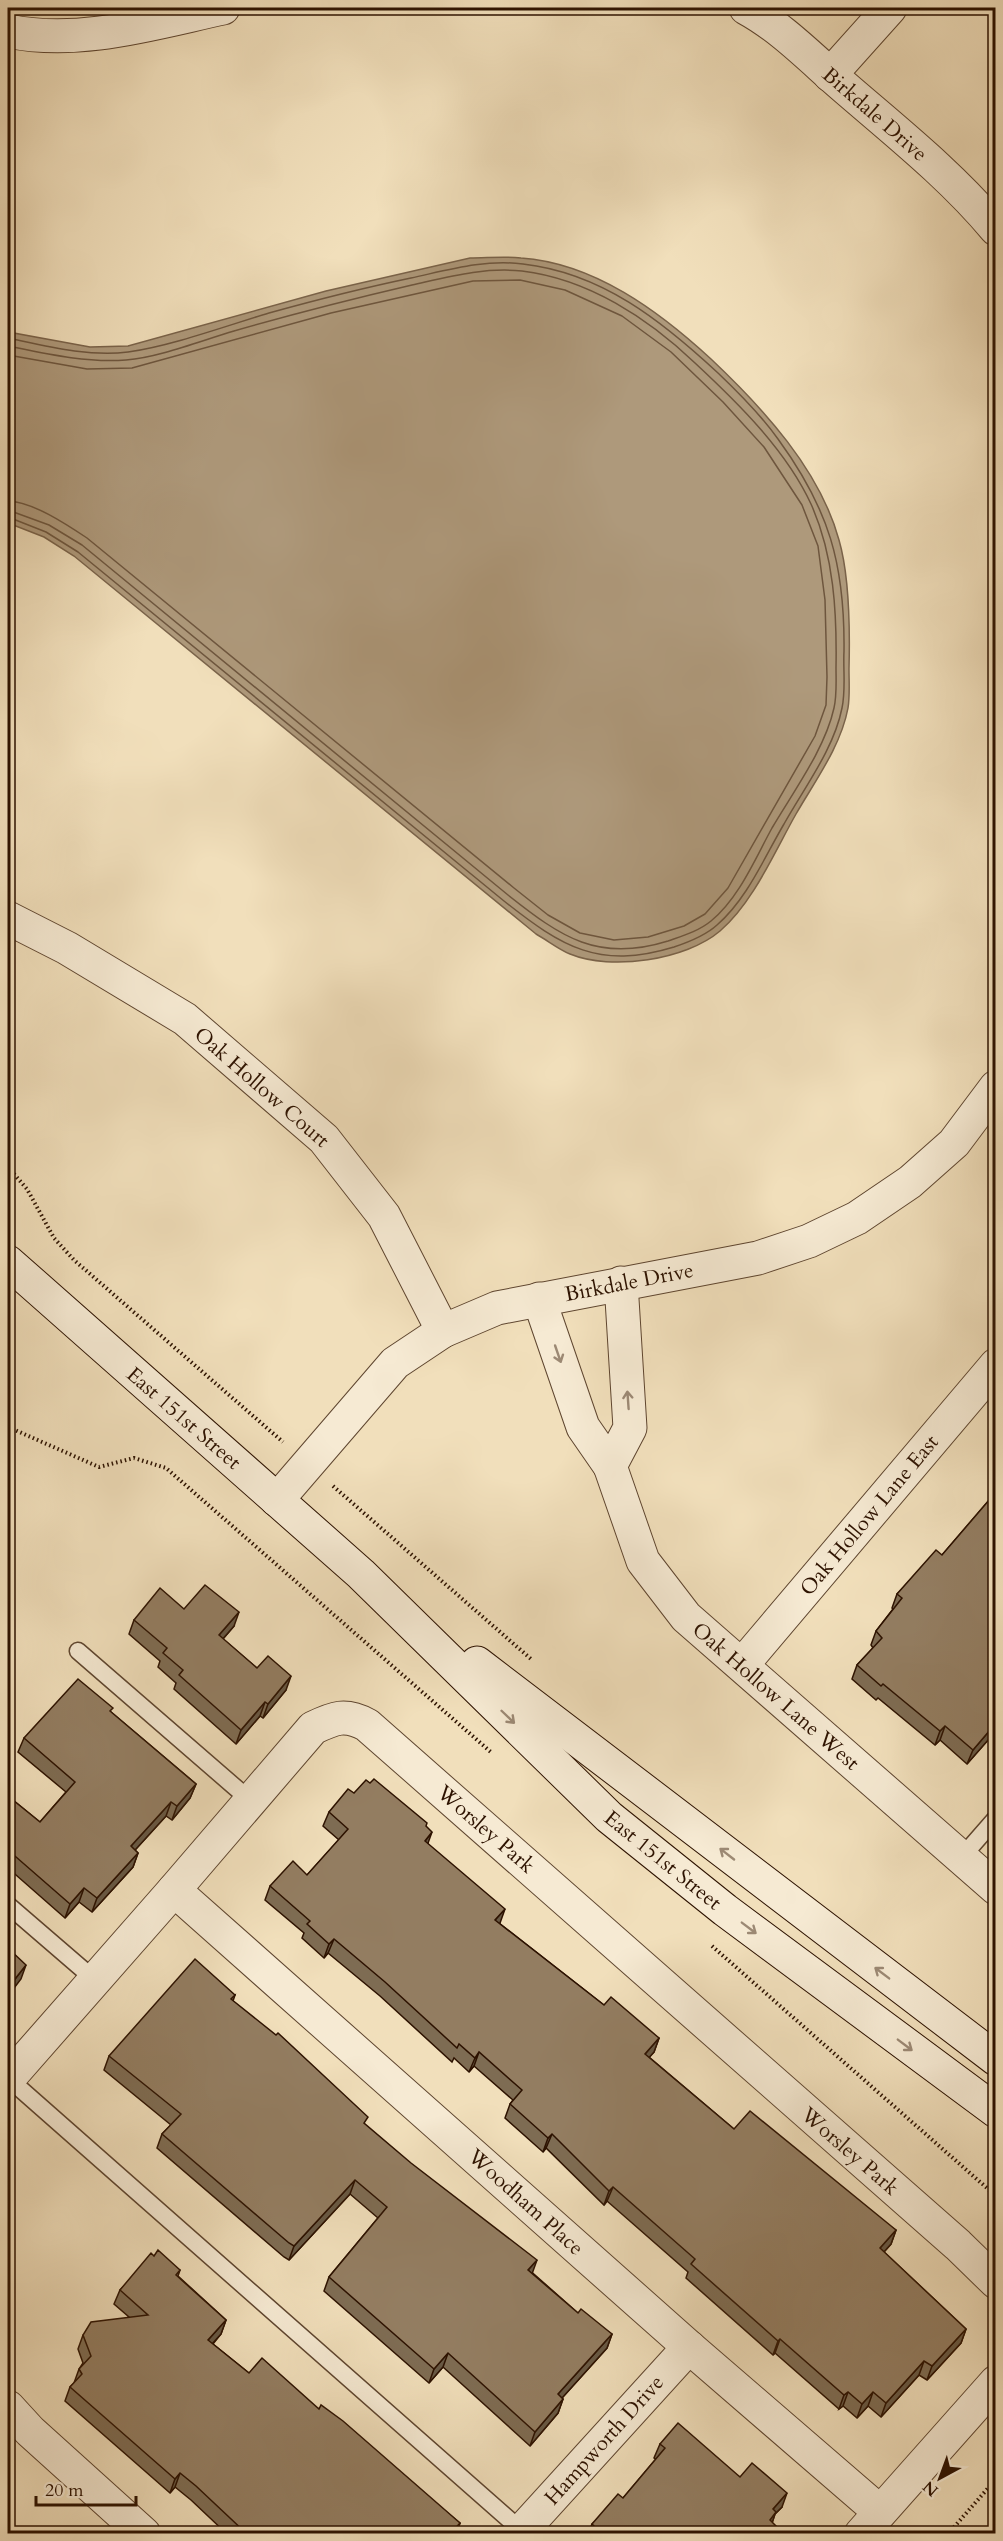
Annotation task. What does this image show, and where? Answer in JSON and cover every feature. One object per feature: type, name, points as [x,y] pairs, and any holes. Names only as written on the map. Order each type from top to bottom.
[{"type":"street","points":[[8,31],[32,36],[108,32],[223,8]]},
{"type":"street","name":"Birkdale Drive","points":[[746,8],[790,40],[935,166],[996,229]]},
{"type":"street","points":[[830,75],[890,8]]},
{"type":"street","name":"Oak Hollow Court","points":[[8,918],[67,948],[185,1019],[324,1138],[384,1216],[444,1330]]},
{"type":"street","name":"Birkdale Drive","points":[[277,1500],[395,1363],[444,1330],[497,1308],[758,1258],[809,1241],[857,1218],[910,1182],[954,1143],[996,1087]]},
{"type":"street","name":"East 151st Street","points":[[8,1262],[361,1574],[609,1816],[724,1910],[996,2112]]},
{"type":"street","points":[[610,1466],[630,1428],[621,1283]]},
{"type":"street","name":"Oak Hollow Lane West","points":[[539,1299],[583,1426],[610,1466],[643,1561],[686,1617],[996,1888]]},
{"type":"street","name":"Oak Hollow Lane East","points":[[742,1665],[996,1365]]},
{"type":"street","name":"East 151st Street","points":[[361,1574],[996,2058]]},
{"type":"street","name":"Worsley Park","points":[[8,2078],[313,1728],[333,1718],[354,1718],[367,1725],[958,2245],[996,2282]]},
{"type":"street","name":"Woodham Place","points":[[174,1890],[689,2347],[871,2523]]},
{"type":"street","name":"Hampworth Drive","points":[[521,2532],[689,2347]]},
{"type":"street","points":[[871,2523],[996,2382]]},
{"type":"street","points":[[8,2407],[30,2431],[144,2534]]},
{"type":"lane","points":[[78,1651],[251,1801]]},
{"type":"lane","points":[[961,1858],[996,1818]]},
{"type":"lane","points":[[8,1905],[95,1980]]},
{"type":"lane","points":[[8,2078],[521,2532]]},
{"type":"path","points":[[8,1167],[27,1189],[54,1238],[74,1260],[533,1660]]},
{"type":"path","points":[[8,1427],[99,1467],[134,1458],[166,1468],[498,1758]]},
{"type":"path","points":[[704,1938],[996,2196]]},
{"type":"path","points":[[948,2534],[996,2479]]},
{"type":"water","points":[[470,258],[521,258],[574,269],[624,292],[670,324],[731,378],[787,442],[818,489],[839,540],[849,604],[849,703],[840,736],[743,906],[720,931],[705,941],[668,956],[627,962],[587,959],[570,954],[536,934],[74,556],[44,537],[8,523],[8,332],[90,347],[128,346],[326,291]]},
{"type":"building","points":[[996,1492],[996,1723],[973,1750],[945,1726],[940,1731],[857,1665],[882,1638],[876,1631],[902,1598],[897,1594],[936,1550],[942,1555]]},
{"type":"building","points":[[205,1585],[239,1612],[219,1635],[257,1668],[268,1656],[291,1676],[268,1704],[265,1702],[241,1730],[179,1675],[183,1670],[163,1653],[167,1648],[134,1620],[160,1588],[184,1609]]},
{"type":"building","points":[[78,1679],[113,1708],[110,1711],[196,1784],[177,1806],[171,1802],[131,1846],[138,1853],[97,1898],[84,1888],[70,1904],[8,1850],[8,1796],[40,1822],[75,1782],[24,1738]]},
{"type":"building","points":[[374,1779],[427,1823],[426,1826],[432,1832],[425,1841],[505,1909],[495,1920],[604,2005],[611,1997],[659,2038],[645,2054],[734,2129],[750,2111],[896,2230],[880,2248],[966,2329],[932,2366],[924,2361],[886,2403],[873,2392],[862,2404],[848,2392],[844,2395],[780,2339],[778,2341],[691,2264],[695,2259],[613,2187],[609,2191],[552,2134],[548,2138],[510,2104],[522,2090],[479,2052],[475,2058],[459,2044],[457,2048],[334,1939],[329,1944],[307,1924],[310,1921],[270,1886],[293,1861],[307,1875],[348,1829],[329,1812],[348,1789],[354,1793],[366,1780],[370,1783]]},
{"type":"building","points":[[8,1948],[26,1965],[8,1988]]},
{"type":"building","points":[[195,1959],[235,1995],[231,1999],[276,2035],[278,2033],[368,2117],[364,2123],[411,2163],[537,2260],[528,2270],[578,2313],[581,2309],[612,2334],[558,2394],[563,2399],[535,2432],[448,2353],[434,2369],[329,2277],[387,2207],[355,2180],[294,2246],[162,2134],[181,2114],[109,2056]]},
{"type":"building","points":[[158,2250],[180,2270],[176,2275],[226,2320],[208,2340],[249,2373],[262,2358],[319,2409],[321,2405],[343,2421],[460,2523],[450,2534],[247,2534],[196,2486],[180,2473],[175,2479],[70,2387],[82,2374],[79,2369],[91,2356],[83,2335],[91,2322],[148,2315],[120,2290],[151,2253],[154,2256]]},
{"type":"building","points":[[678,2423],[740,2477],[752,2463],[787,2493],[773,2509],[776,2512],[770,2520],[781,2531],[778,2534],[587,2534],[594,2526],[592,2524],[618,2494],[623,2498],[665,2448],[660,2444]]}]
